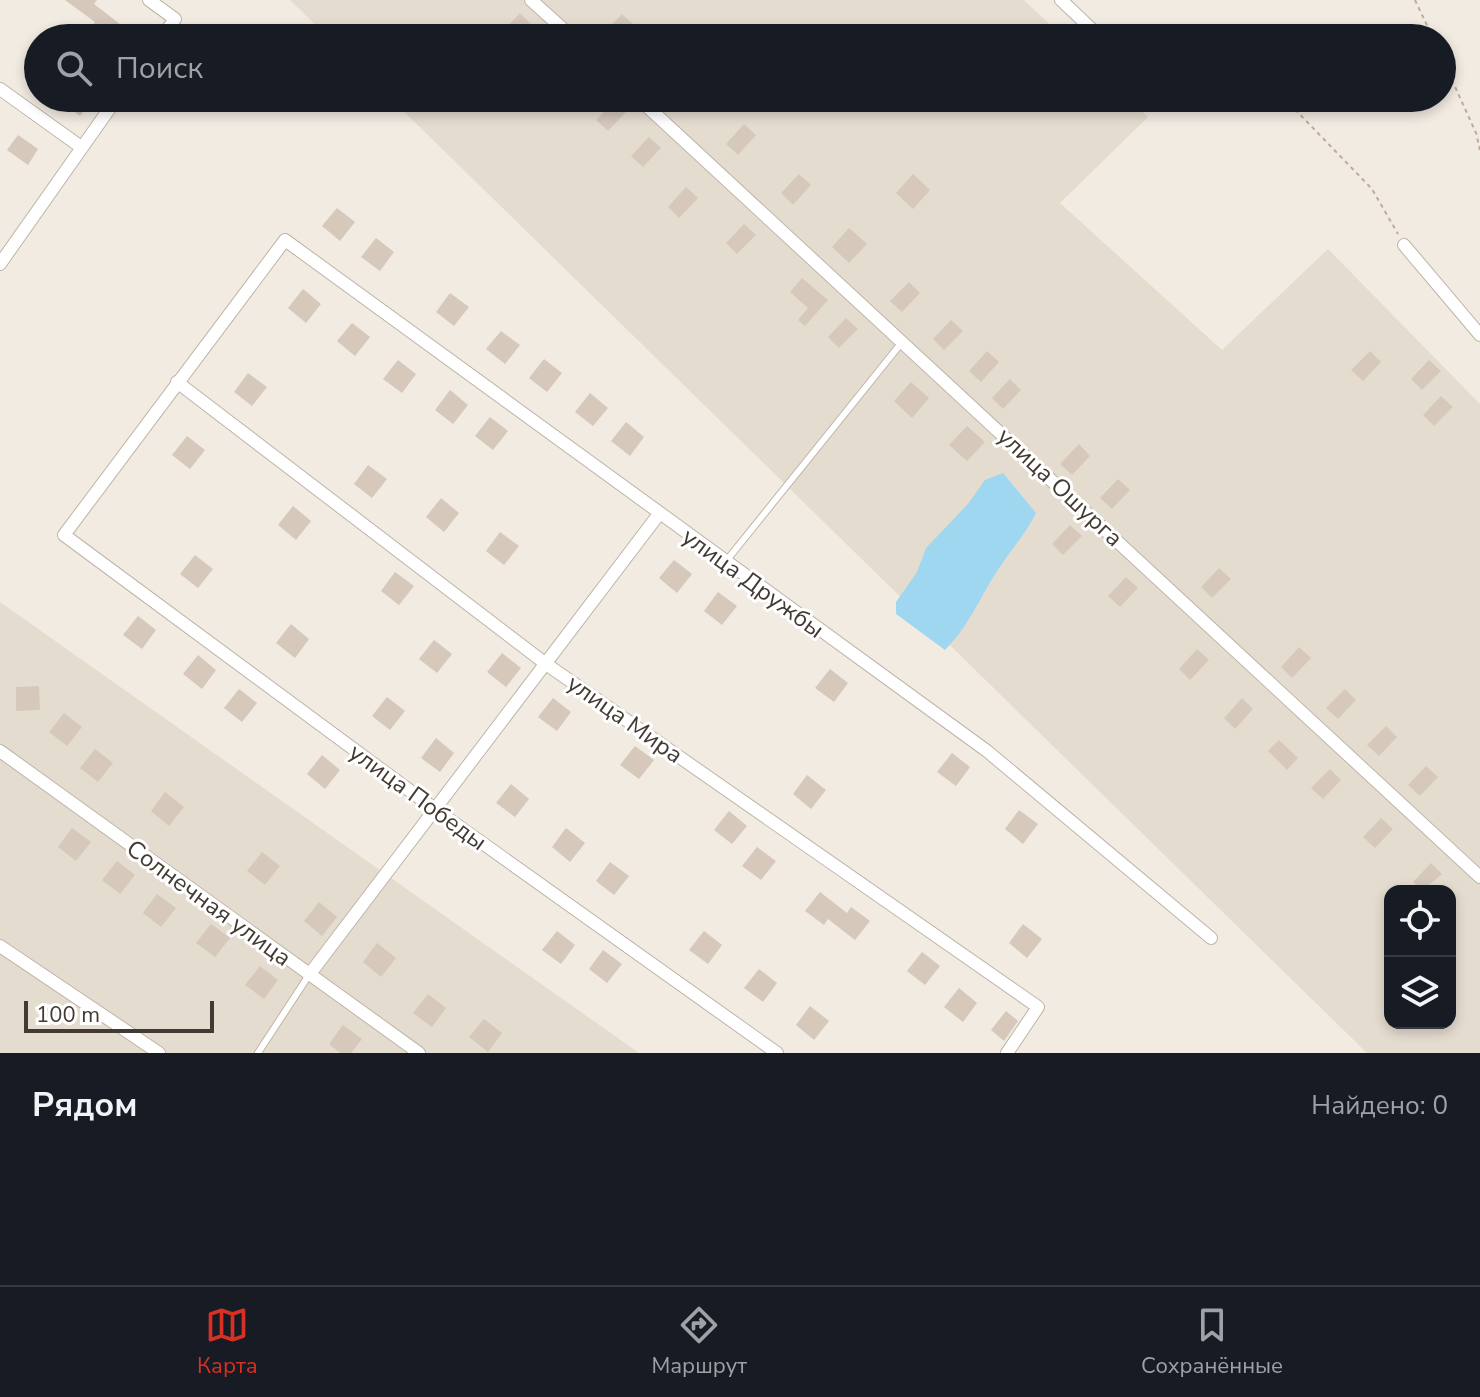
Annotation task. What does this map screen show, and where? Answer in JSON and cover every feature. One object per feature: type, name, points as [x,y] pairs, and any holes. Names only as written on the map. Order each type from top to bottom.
[{"type":"street","points":[[149,0],[175,19],[171,24]]},
{"type":"street","points":[[531,0],[558,24]]},
{"type":"street","points":[[1061,0],[1086,24]]},
{"type":"street","points":[[0,89],[24,106]]},
{"type":"street","points":[[32,112],[81,147]]},
{"type":"street","points":[[0,264],[107,112]]},
{"type":"street","name":"улица Ошурга","points":[[653,112],[1480,877]]},
{"type":"street","name":"улица Дружбы","points":[[177,382],[285,240],[987,751],[1211,938]]},
{"type":"street","points":[[1404,245],[1480,335]]},
{"type":"street","name":"улица Победы","points":[[177,382],[64,535],[436,810],[777,1053]]},
{"type":"street","name":"улица Мира","points":[[177,382],[546,664],[1038,1007],[1007,1053]]},
{"type":"street","points":[[309,975],[659,514]]},
{"type":"street","name":"Солнечная улица","points":[[0,751],[419,1053]]},
{"type":"street","points":[[0,946],[159,1053]]},
{"type":"lane","points":[[725,562],[903,341]]},
{"type":"lane","points":[[258,1053],[309,975]]},
{"type":"path","points":[[1415,0],[1426,24]]},
{"type":"path","points":[[1456,89],[1476,133],[1480,150]]},
{"type":"path","points":[[1298,112],[1372,189],[1404,245]]},
{"type":"shaded area","points":[[290,0],[1024,0],[1049,24],[315,24]]},
{"type":"shaded area","points":[[404,112],[1143,112],[1148,117],[1060,203],[1222,350],[1328,249],[1480,404],[1480,1053],[1367,1053]]},
{"type":"shaded area","points":[[0,602],[639,1053],[0,1053]]},
{"type":"water","points":[[1003,473],[1036,513],[967,622],[945,650],[896,614],[896,602],[917,572],[926,548],[968,504],[985,480]]},
{"type":"building","points":[[65,0],[97,0],[94,4],[120,24],[94,24]]},
{"type":"building","points":[[520,13],[531,24],[510,24]]},
{"type":"building","points":[[622,14],[633,24],[613,24]]},
{"type":"building","points":[[604,112],[626,112],[608,131],[596,120]]},
{"type":"building","points":[[744,124],[756,135],[738,155],[726,144]]},
{"type":"building","points":[[18,135],[38,149],[28,165],[7,150]]},
{"type":"building","points":[[649,137],[661,148],[643,167],[631,156]]},
{"type":"building","points":[[799,174],[811,185],[793,205],[781,193]]},
{"type":"building","points":[[913,174],[930,190],[913,209],[896,193]]},
{"type":"building","points":[[686,187],[698,198],[679,218],[668,207]]},
{"type":"building","points":[[337,208],[355,222],[340,241],[322,226]]},
{"type":"building","points":[[744,224],[756,235],[737,254],[726,243]]},
{"type":"building","points":[[849,228],[867,244],[849,263],[832,247]]},
{"type":"building","points":[[376,238],[394,252],[380,271],[361,257]]},
{"type":"building","points":[[802,278],[828,300],[805,326],[798,320],[808,308],[790,292]]},
{"type":"building","points":[[909,282],[920,293],[902,312],[890,301]]},
{"type":"building","points":[[303,289],[321,304],[306,323],[288,308]]},
{"type":"building","points":[[450,293],[469,307],[454,326],[436,312]]},
{"type":"building","points":[[846,318],[858,329],[839,348],[828,337]]},
{"type":"building","points":[[951,320],[963,331],[944,350],[933,339]]},
{"type":"building","points":[[352,323],[370,337],[355,356],[337,341]]},
{"type":"building","points":[[501,331],[520,345],[505,364],[486,349]]},
{"type":"building","points":[[987,351],[999,362],[981,382],[969,371]]},
{"type":"building","points":[[1370,351],[1381,362],[1363,381],[1351,370]]},
{"type":"building","points":[[544,359],[562,373],[547,392],[529,378]]},
{"type":"building","points":[[398,360],[416,374],[402,393],[383,379]]},
{"type":"building","points":[[1429,360],[1441,371],[1422,390],[1411,379]]},
{"type":"building","points":[[248,373],[267,387],[252,406],[234,392]]},
{"type":"building","points":[[1010,379],[1021,390],[1003,409],[992,398]]},
{"type":"building","points":[[911,382],[929,398],[912,418],[894,401]]},
{"type":"building","points":[[450,390],[468,405],[453,424],[435,410]]},
{"type":"building","points":[[590,393],[608,408],[593,426],[575,412]]},
{"type":"building","points":[[1441,396],[1453,407],[1434,426],[1423,415]]},
{"type":"building","points":[[490,417],[508,431],[493,450],[475,436]]},
{"type":"building","points":[[626,422],[644,437],[630,456],[611,441]]},
{"type":"building","points":[[967,426],[985,442],[967,461],[949,445]]},
{"type":"building","points":[[187,436],[205,450],[190,469],[172,455]]},
{"type":"building","points":[[1079,444],[1090,456],[1072,475],[1060,464]]},
{"type":"building","points":[[368,465],[387,479],[372,498],[354,484]]},
{"type":"building","points":[[1118,479],[1130,490],[1112,509],[1100,498]]},
{"type":"building","points":[[441,498],[459,513],[444,532],[426,517]]},
{"type":"building","points":[[293,506],[311,521],[296,540],[278,525]]},
{"type":"building","points":[[1070,525],[1082,536],[1063,555],[1052,544]]},
{"type":"building","points":[[500,532],[519,546],[504,565],[486,551]]},
{"type":"building","points":[[195,555],[213,569],[198,588],[180,574]]},
{"type":"building","points":[[674,560],[692,574],[677,593],[659,578]]},
{"type":"building","points":[[1219,568],[1231,579],[1212,598],[1201,587]]},
{"type":"building","points":[[395,572],[414,586],[399,605],[381,591]]},
{"type":"building","points":[[1126,577],[1138,588],[1120,607],[1108,596]]},
{"type":"building","points":[[718,592],[737,606],[722,625],[704,611]]},
{"type":"building","points":[[138,616],[156,630],[142,649],[123,635]]},
{"type":"building","points":[[291,624],[309,639],[295,658],[276,643]]},
{"type":"building","points":[[434,640],[452,654],[437,673],[419,659]]},
{"type":"building","points":[[1299,647],[1311,658],[1292,678],[1281,667]]},
{"type":"building","points":[[1197,649],[1209,660],[1190,680],[1179,669]]},
{"type":"building","points":[[502,653],[521,668],[506,687],[487,672]]},
{"type":"building","points":[[198,655],[216,670],[202,689],[183,674]]},
{"type":"building","points":[[830,669],[848,683],[834,702],[815,688]]},
{"type":"building","points":[[39,686],[40,710],[16,711],[16,687]]},
{"type":"building","points":[[239,689],[257,703],[242,722],[224,708]]},
{"type":"building","points":[[1345,689],[1356,700],[1338,719],[1326,708]]},
{"type":"building","points":[[387,697],[405,711],[390,730],[372,716]]},
{"type":"building","points":[[553,698],[571,712],[557,731],[538,717]]},
{"type":"building","points":[[1242,698],[1253,709],[1235,729],[1224,718]]},
{"type":"building","points":[[64,713],[82,727],[67,746],[49,732]]},
{"type":"building","points":[[1386,726],[1397,737],[1379,756],[1367,745]]},
{"type":"building","points":[[436,738],[454,753],[440,772],[421,758]]},
{"type":"building","points":[[1279,740],[1298,758],[1287,770],[1268,751]]},
{"type":"building","points":[[635,746],[654,760],[639,779],[620,765]]},
{"type":"building","points":[[95,749],[113,763],[98,782],[80,768]]},
{"type":"building","points":[[952,753],[970,767],[956,786],[937,772]]},
{"type":"building","points":[[322,755],[340,770],[325,789],[307,774]]},
{"type":"building","points":[[1426,766],[1438,777],[1420,796],[1408,785]]},
{"type":"building","points":[[1330,769],[1341,780],[1323,799],[1311,788]]},
{"type":"building","points":[[807,775],[826,790],[811,809],[793,794]]},
{"type":"building","points":[[511,784],[529,799],[515,817],[496,803]]},
{"type":"building","points":[[165,792],[184,807],[169,826],[151,811]]},
{"type":"building","points":[[1019,810],[1038,824],[1023,844],[1005,829]]},
{"type":"building","points":[[729,811],[747,826],[732,844],[714,830]]},
{"type":"building","points":[[1381,818],[1393,829],[1375,848],[1363,837]]},
{"type":"building","points":[[72,828],[91,842],[76,861],[58,847]]},
{"type":"building","points":[[566,828],[585,843],[570,862],[552,847]]},
{"type":"building","points":[[757,847],[776,861],[761,880],[742,866]]},
{"type":"building","points":[[262,852],[280,866],[265,885],[247,871]]},
{"type":"building","points":[[117,861],[135,875],[120,894],[102,880]]},
{"type":"building","points":[[610,862],[629,876],[614,895],[596,881]]},
{"type":"building","points":[[1431,863],[1442,874],[1429,885],[1413,882]]},
{"type":"building","points":[[820,892],[847,913],[851,907],[870,921],[855,940],[828,919],[824,925],[805,911]]},
{"type":"building","points":[[157,894],[176,908],[161,927],[143,913]]},
{"type":"building","points":[[319,902],[337,917],[322,936],[304,921]]},
{"type":"building","points":[[211,924],[230,938],[215,957],[196,943]]},
{"type":"building","points":[[1023,924],[1042,939],[1027,958],[1009,943]]},
{"type":"building","points":[[557,931],[575,945],[561,964],[542,950]]},
{"type":"building","points":[[704,931],[722,945],[708,964],[689,950]]},
{"type":"building","points":[[377,943],[396,958],[381,977],[363,962]]},
{"type":"building","points":[[603,950],[622,964],[607,983],[589,969]]},
{"type":"building","points":[[922,952],[940,966],[925,985],[907,971]]},
{"type":"building","points":[[260,966],[278,980],[264,999],[245,985]]},
{"type":"building","points":[[759,969],[777,983],[763,1002],[744,988]]},
{"type":"building","points":[[959,988],[977,1003],[963,1022],[944,1007]]},
{"type":"building","points":[[428,994],[446,1008],[432,1027],[413,1013]]},
{"type":"building","points":[[810,1006],[829,1021],[814,1040],[796,1025]]},
{"type":"building","points":[[1006,1011],[1018,1021],[1004,1041],[991,1030]]},
{"type":"building","points":[[484,1019],[502,1033],[488,1052],[469,1037]]},
{"type":"building","points":[[343,1025],[362,1039],[351,1053],[340,1053],[329,1044]]}]
